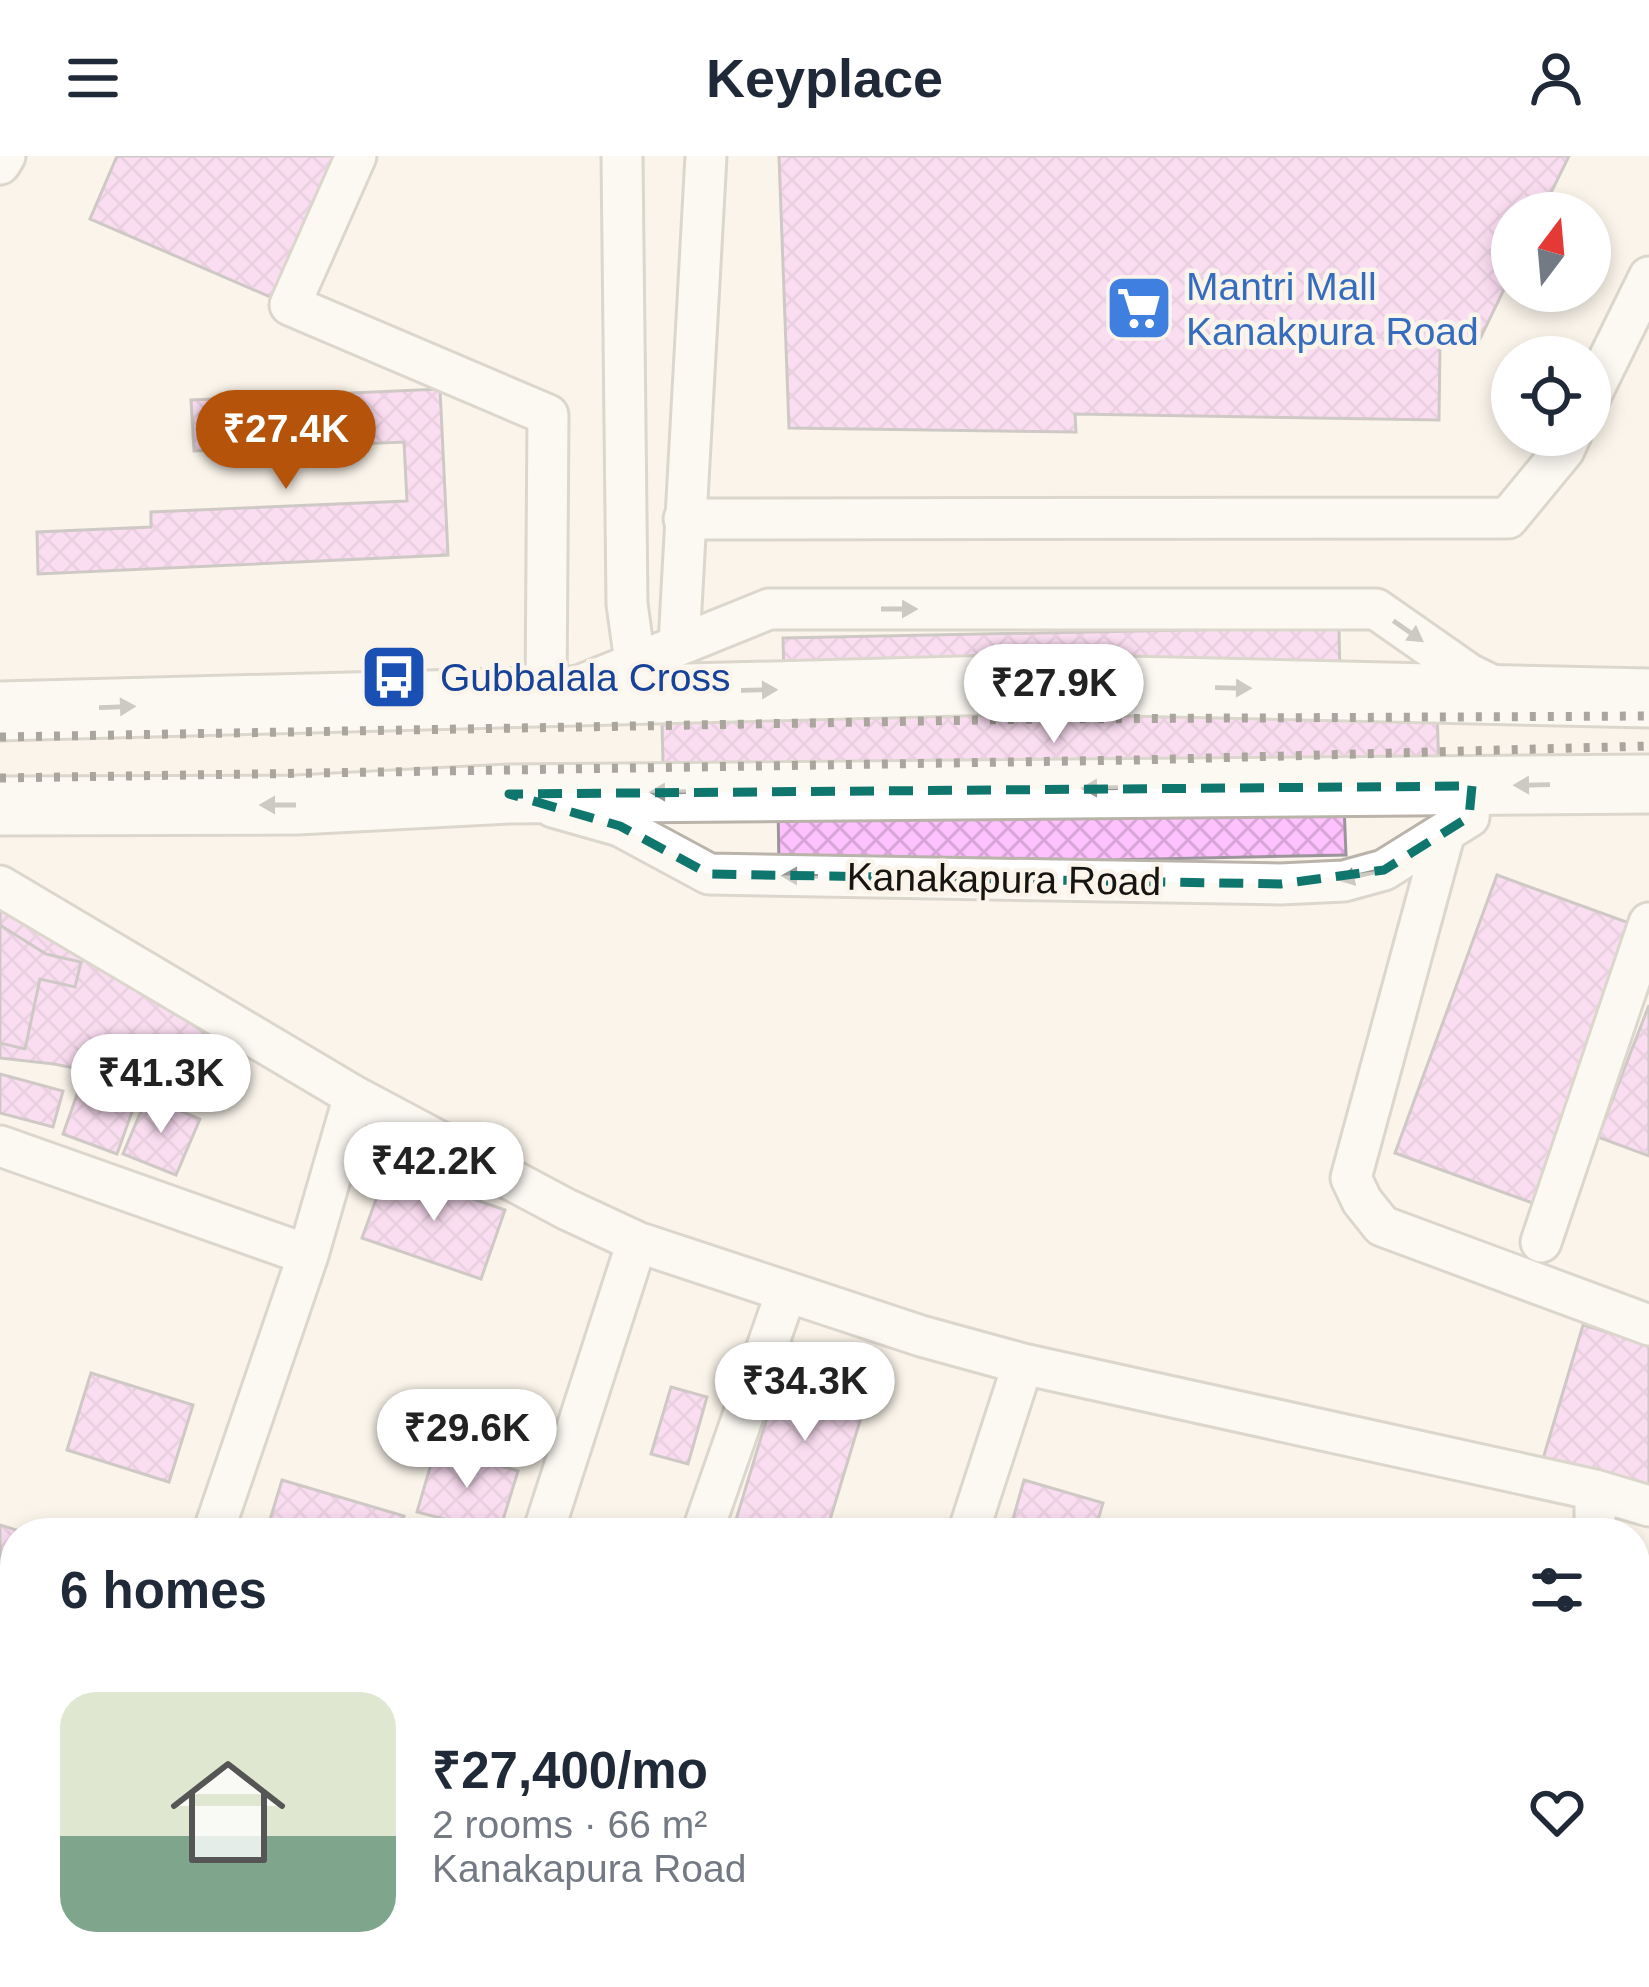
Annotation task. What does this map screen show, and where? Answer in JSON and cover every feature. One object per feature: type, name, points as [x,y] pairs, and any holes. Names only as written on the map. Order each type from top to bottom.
[{"type":"highway","points":[[0,711],[1038,684],[1649,698]]},
{"type":"highway","name":"Kanakapura Road","points":[[0,806],[297,805],[509,794],[1459,809],[1649,784]]},
{"type":"street","points":[[0,164],[4,156]]},
{"type":"street","points":[[356,156],[290,305],[548,415],[546,694],[580,685],[769,609],[1376,609],[1468,674],[1512,695]]},
{"type":"street","points":[[622,156],[627,604],[634,662]]},
{"type":"street","points":[[679,644],[706,156]]},
{"type":"street","points":[[1611,354],[1649,277]]},
{"type":"street","points":[[684,519],[1508,518],[1559,456]]},
{"type":"street","name":"Kanakapura Road","points":[[509,794],[620,826],[709,874],[1280,884],[1344,881],[1384,870],[1459,809]]},
{"type":"street","points":[[1459,809],[1352,1178],[1356,1189],[1382,1226],[1649,1325]]},
{"type":"street","points":[[0,886],[354,1096],[637,1242],[786,1293],[1023,1364],[1595,1490],[1649,1506]]},
{"type":"street","points":[[1541,1242],[1649,922]]},
{"type":"street","points":[[218,1518],[308,1255],[354,1096]]},
{"type":"street","points":[[2,1152],[308,1255]]},
{"type":"street","points":[[548,1518],[637,1242]]},
{"type":"street","points":[[707,1518],[786,1293]]},
{"type":"street","points":[[973,1518],[1023,1364]]},
{"type":"street","points":[[1595,1490],[1595,1518]]},
{"type":"highlighted area","points":[[1472,786],[1469,817],[1384,870],[1280,884],[709,874],[620,826],[509,794]]},
{"type":"building","points":[[117,156],[337,156],[275,299],[90,219]]},
{"type":"building","name":"Mantri Mall Kanakpura Road","points":[[779,156],[1569,156],[1551,192],[1491,192],[1493,312],[1477,345],[1440,344],[1439,420],[1075,414],[1076,432],[789,428]]},
{"type":"building","points":[[440,389],[448,555],[38,574],[37,532],[151,527],[151,512],[407,501],[404,442],[194,451],[191,400]]},
{"type":"building","points":[[1339,627],[1340,679],[1436,678],[1440,803],[1344,805],[1346,855],[779,867],[778,803],[664,805],[661,680],[784,678],[783,638]]},
{"type":"building","points":[[1497,875],[1640,927],[1538,1205],[1395,1153]]},
{"type":"building","points":[[0,898],[210,1036],[205,1094],[0,1058]]},
{"type":"building","points":[[0,925],[46,954],[81,962],[75,987],[40,979],[25,1049],[0,1043]]},
{"type":"building","points":[[1649,1005],[1649,1156],[1598,1137]]},
{"type":"building","points":[[0,1074],[63,1091],[53,1127],[0,1113]]},
{"type":"building","points":[[79,1089],[133,1109],[117,1154],[63,1134]]},
{"type":"building","points":[[147,1097],[200,1119],[176,1175],[123,1154]]},
{"type":"building","points":[[387,1169],[505,1210],[481,1279],[362,1238]]},
{"type":"building","points":[[1583,1325],[1649,1344],[1649,1494],[1542,1462]]},
{"type":"building","points":[[790,1342],[876,1368],[831,1518],[737,1518]]},
{"type":"building","points":[[91,1373],[193,1405],[169,1482],[67,1450]]},
{"type":"building","points":[[671,1387],[707,1397],[688,1464],[651,1454]]},
{"type":"building","points":[[436,1447],[518,1471],[504,1518],[440,1518],[417,1512]]},
{"type":"building","points":[[282,1480],[404,1516],[403,1518],[271,1518]]},
{"type":"building","points":[[1024,1480],[1103,1503],[1098,1518],[1013,1518]]},
{"type":"railway","points":[[0,737],[1040,719],[1649,716]]},
{"type":"railway","points":[[0,778],[1136,760],[1649,746]]},
{"type":"place","name":"Mantri Mall Kanakpura Road","points":[[1139,308]]},
{"type":"place","name":"Gubbalala Cross","points":[[394,677]]}]
